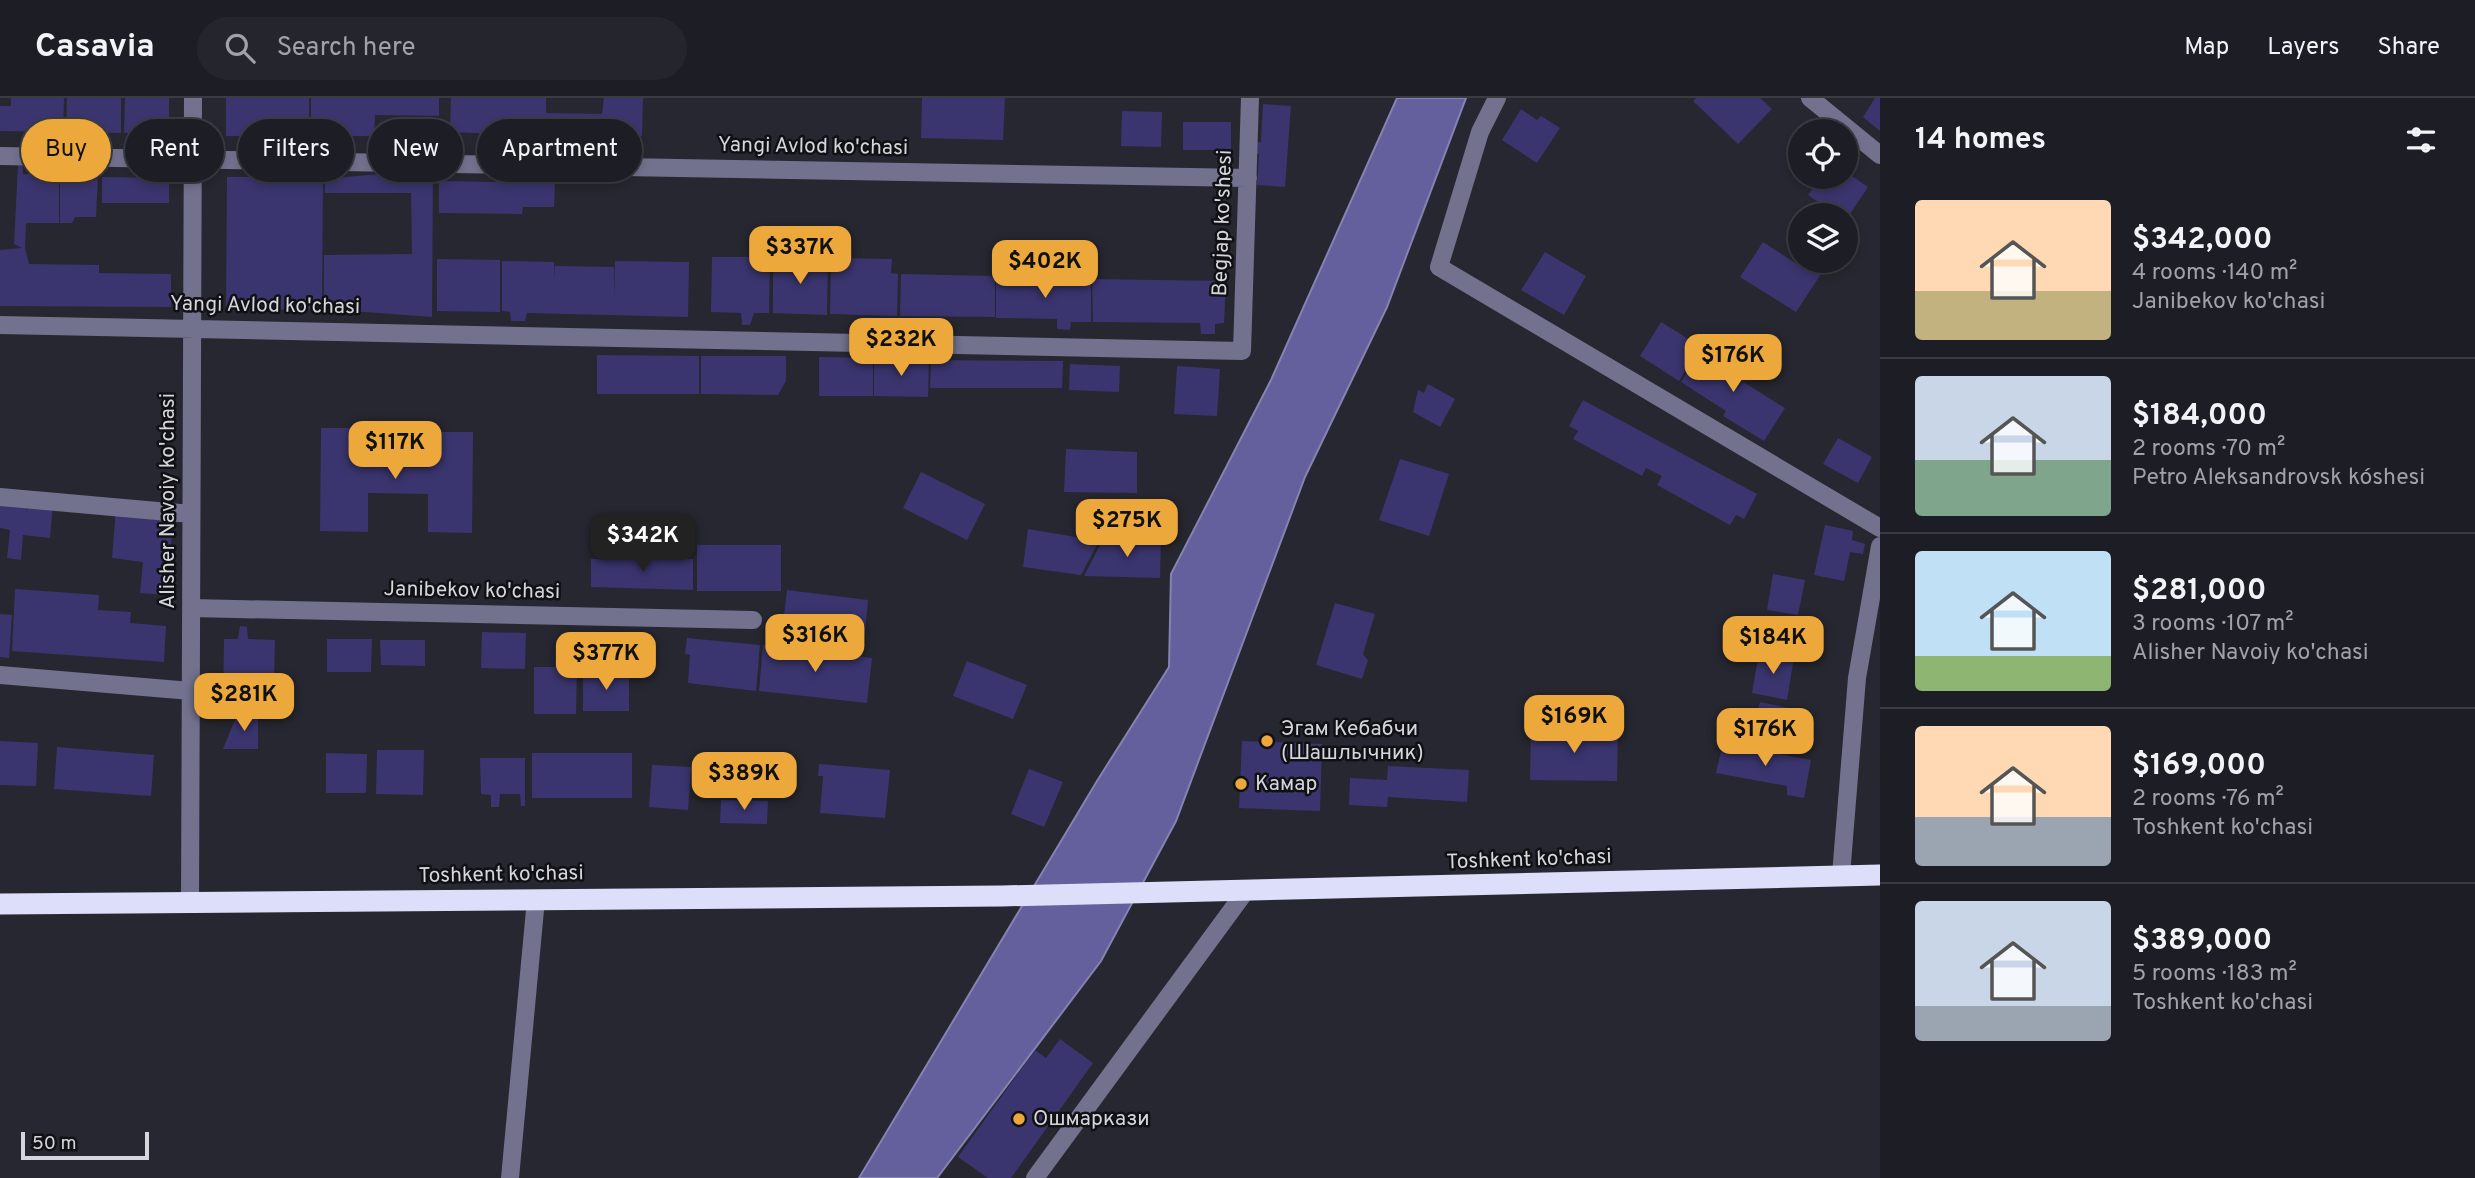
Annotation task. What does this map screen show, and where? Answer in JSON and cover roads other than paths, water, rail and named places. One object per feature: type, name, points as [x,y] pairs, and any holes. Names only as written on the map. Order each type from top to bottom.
[{"type":"highway","name":"Toshkent ko'chasi","points":[[0,904],[1002,896],[1880,875]]},
{"type":"street","name":"Alisher Navoiy ko'chasi","points":[[193,98],[193,119]]},
{"type":"street","name":"Begjap ko'shesi","points":[[1242,351],[1250,98]]},
{"type":"street","points":[[1497,98],[1480,132],[1439,267],[1880,528]]},
{"type":"street","points":[[1810,98],[1880,155]]},
{"type":"street","name":"Yangi Avlod ko'chasi","points":[[0,156],[125,157]]},
{"type":"street","name":"Yangi Avlod ko'chasi","points":[[224,159],[1248,178]]},
{"type":"street","name":"Alisher Navoiy ko'chasi","points":[[190,904],[192,182]]},
{"type":"street","name":"Yangi Avlod ko'chasi","points":[[0,325],[1242,351]]},
{"type":"street","points":[[0,497],[191,514]]},
{"type":"street","points":[[1841,875],[1857,678],[1880,546]]},
{"type":"street","name":"Janibekov ko'chasi","points":[[191,608],[753,620]]},
{"type":"street","points":[[0,675],[191,691]]},
{"type":"street","points":[[1035,1178],[1245,892]]},
{"type":"street","points":[[510,1178],[536,899]]},
{"type":"place","name":"Эгам Кебабчи (Шашлычник)","points":[[1267,741]]},
{"type":"place","name":"Камар","points":[[1241,784]]},
{"type":"place","name":"Ошмаркази","points":[[1019,1119]]}]
